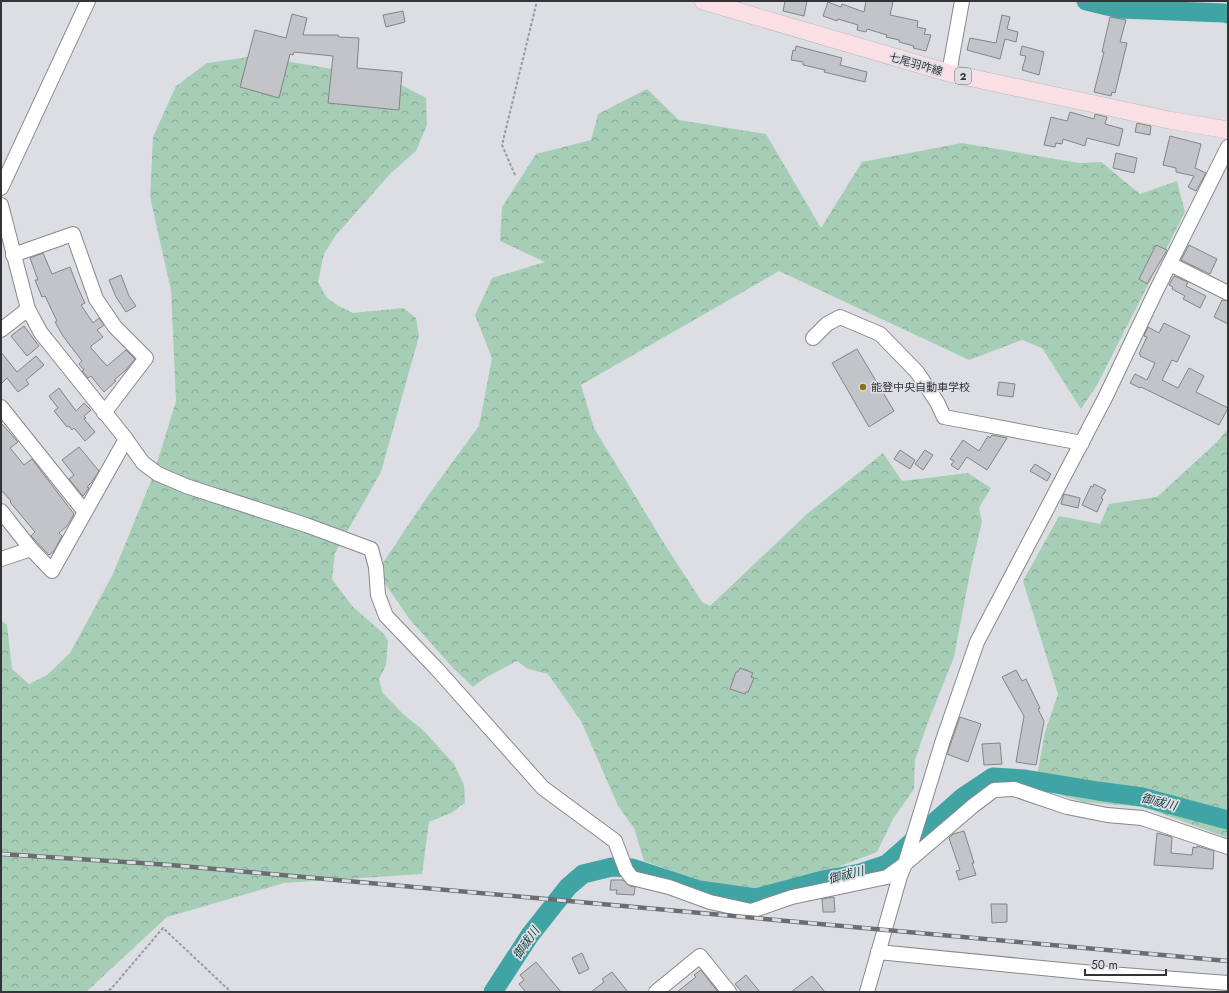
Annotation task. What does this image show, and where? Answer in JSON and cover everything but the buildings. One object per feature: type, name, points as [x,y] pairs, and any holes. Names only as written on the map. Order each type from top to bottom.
[{"type":"main road","name":"七尾羽咋線","points":[[703,1],[949,73],[1169,120],[1228,130]]},
{"type":"street","points":[[1,188],[88,1]]},
{"type":"street","points":[[949,73],[962,1]]},
{"type":"street","points":[[865,989],[878,952],[900,876],[943,740],[977,642],[1082,444],[1228,147]]},
{"type":"street","points":[[1,205],[28,309],[41,333],[126,439],[143,463],[158,474],[186,486],[306,525],[371,549],[376,567],[378,594],[386,616],[436,668],[544,788],[615,841],[624,866],[632,878],[669,887],[710,902],[751,911],[792,897],[887,877],[905,864],[974,805],[994,790],[1014,790],[1067,807],[1107,815],[1142,818],[1228,847]]},
{"type":"street","points":[[13,255],[73,234],[96,299],[115,327],[146,358],[104,413]]},
{"type":"street","points":[[1170,264],[1228,293]]},
{"type":"street","points":[[1,330],[28,309]]},
{"type":"street","points":[[814,338],[827,324],[840,317],[880,334],[917,372],[937,402],[944,417],[1082,444]]},
{"type":"street","points":[[1,407],[85,512]]},
{"type":"street","points":[[1,511],[31,549],[52,571],[126,439]]},
{"type":"street","points":[[1,559],[31,549]]},
{"type":"street","points":[[878,952],[1083,972],[1228,983]]},
{"type":"street","points":[[656,992],[700,956],[729,992]]},
{"type":"path","points":[[515,175],[502,144],[537,1]]},
{"type":"path","points":[[104,992],[111,989],[163,928],[231,992]]},
{"type":"green space","points":[[255,56],[394,81],[426,98],[427,125],[416,151],[391,173],[336,235],[324,254],[318,282],[327,298],[353,313],[403,308],[416,318],[419,336],[381,472],[335,553],[332,579],[352,606],[384,634],[388,641],[386,665],[379,679],[382,692],[403,714],[424,731],[454,764],[464,785],[465,803],[451,813],[429,822],[422,874],[284,883],[167,917],[86,992],[1,992],[1,620],[7,625],[12,669],[29,684],[47,675],[70,653],[113,574],[153,476],[176,401],[171,290],[150,197],[153,137],[176,86],[207,63]]},
{"type":"green space","points":[[647,89],[679,120],[766,134],[821,228],[862,162],[962,143],[1079,163],[1101,162],[1140,194],[1177,181],[1185,212],[1097,385],[1081,409],[1042,348],[1022,340],[969,360],[779,271],[581,385],[594,428],[665,545],[702,602],[710,606],[807,514],[883,453],[902,481],[968,473],[991,488],[979,508],[982,522],[971,568],[954,657],[928,722],[915,760],[914,789],[893,819],[877,852],[802,881],[752,891],[711,885],[644,861],[634,828],[618,806],[581,721],[548,674],[528,669],[517,661],[485,678],[473,687],[454,669],[411,621],[377,572],[429,494],[479,426],[492,358],[475,315],[492,278],[545,262],[500,241],[502,207],[536,154],[591,140],[598,114]]},
{"type":"green space","points":[[1228,429],[1228,838],[1144,807],[1084,802],[1035,787],[1045,732],[1058,694],[1023,581],[1059,516],[1100,524],[1109,504],[1157,497],[1217,442]]},
{"type":"waterway","points":[[1086,1],[1120,9],[1228,14]]},
{"type":"waterway","name":"御祓川","points":[[493,992],[530,935],[568,887],[583,874],[612,867],[632,868],[699,890],[756,898],[823,880],[860,873],[887,864],[963,797],[993,777],[1025,779],[1142,797],[1228,820]]},
{"type":"railway","points":[[1,854],[171,865],[1228,961]]},
{"type":"place","name":"能登中央自動車学校","points":[[863,387]]}]
